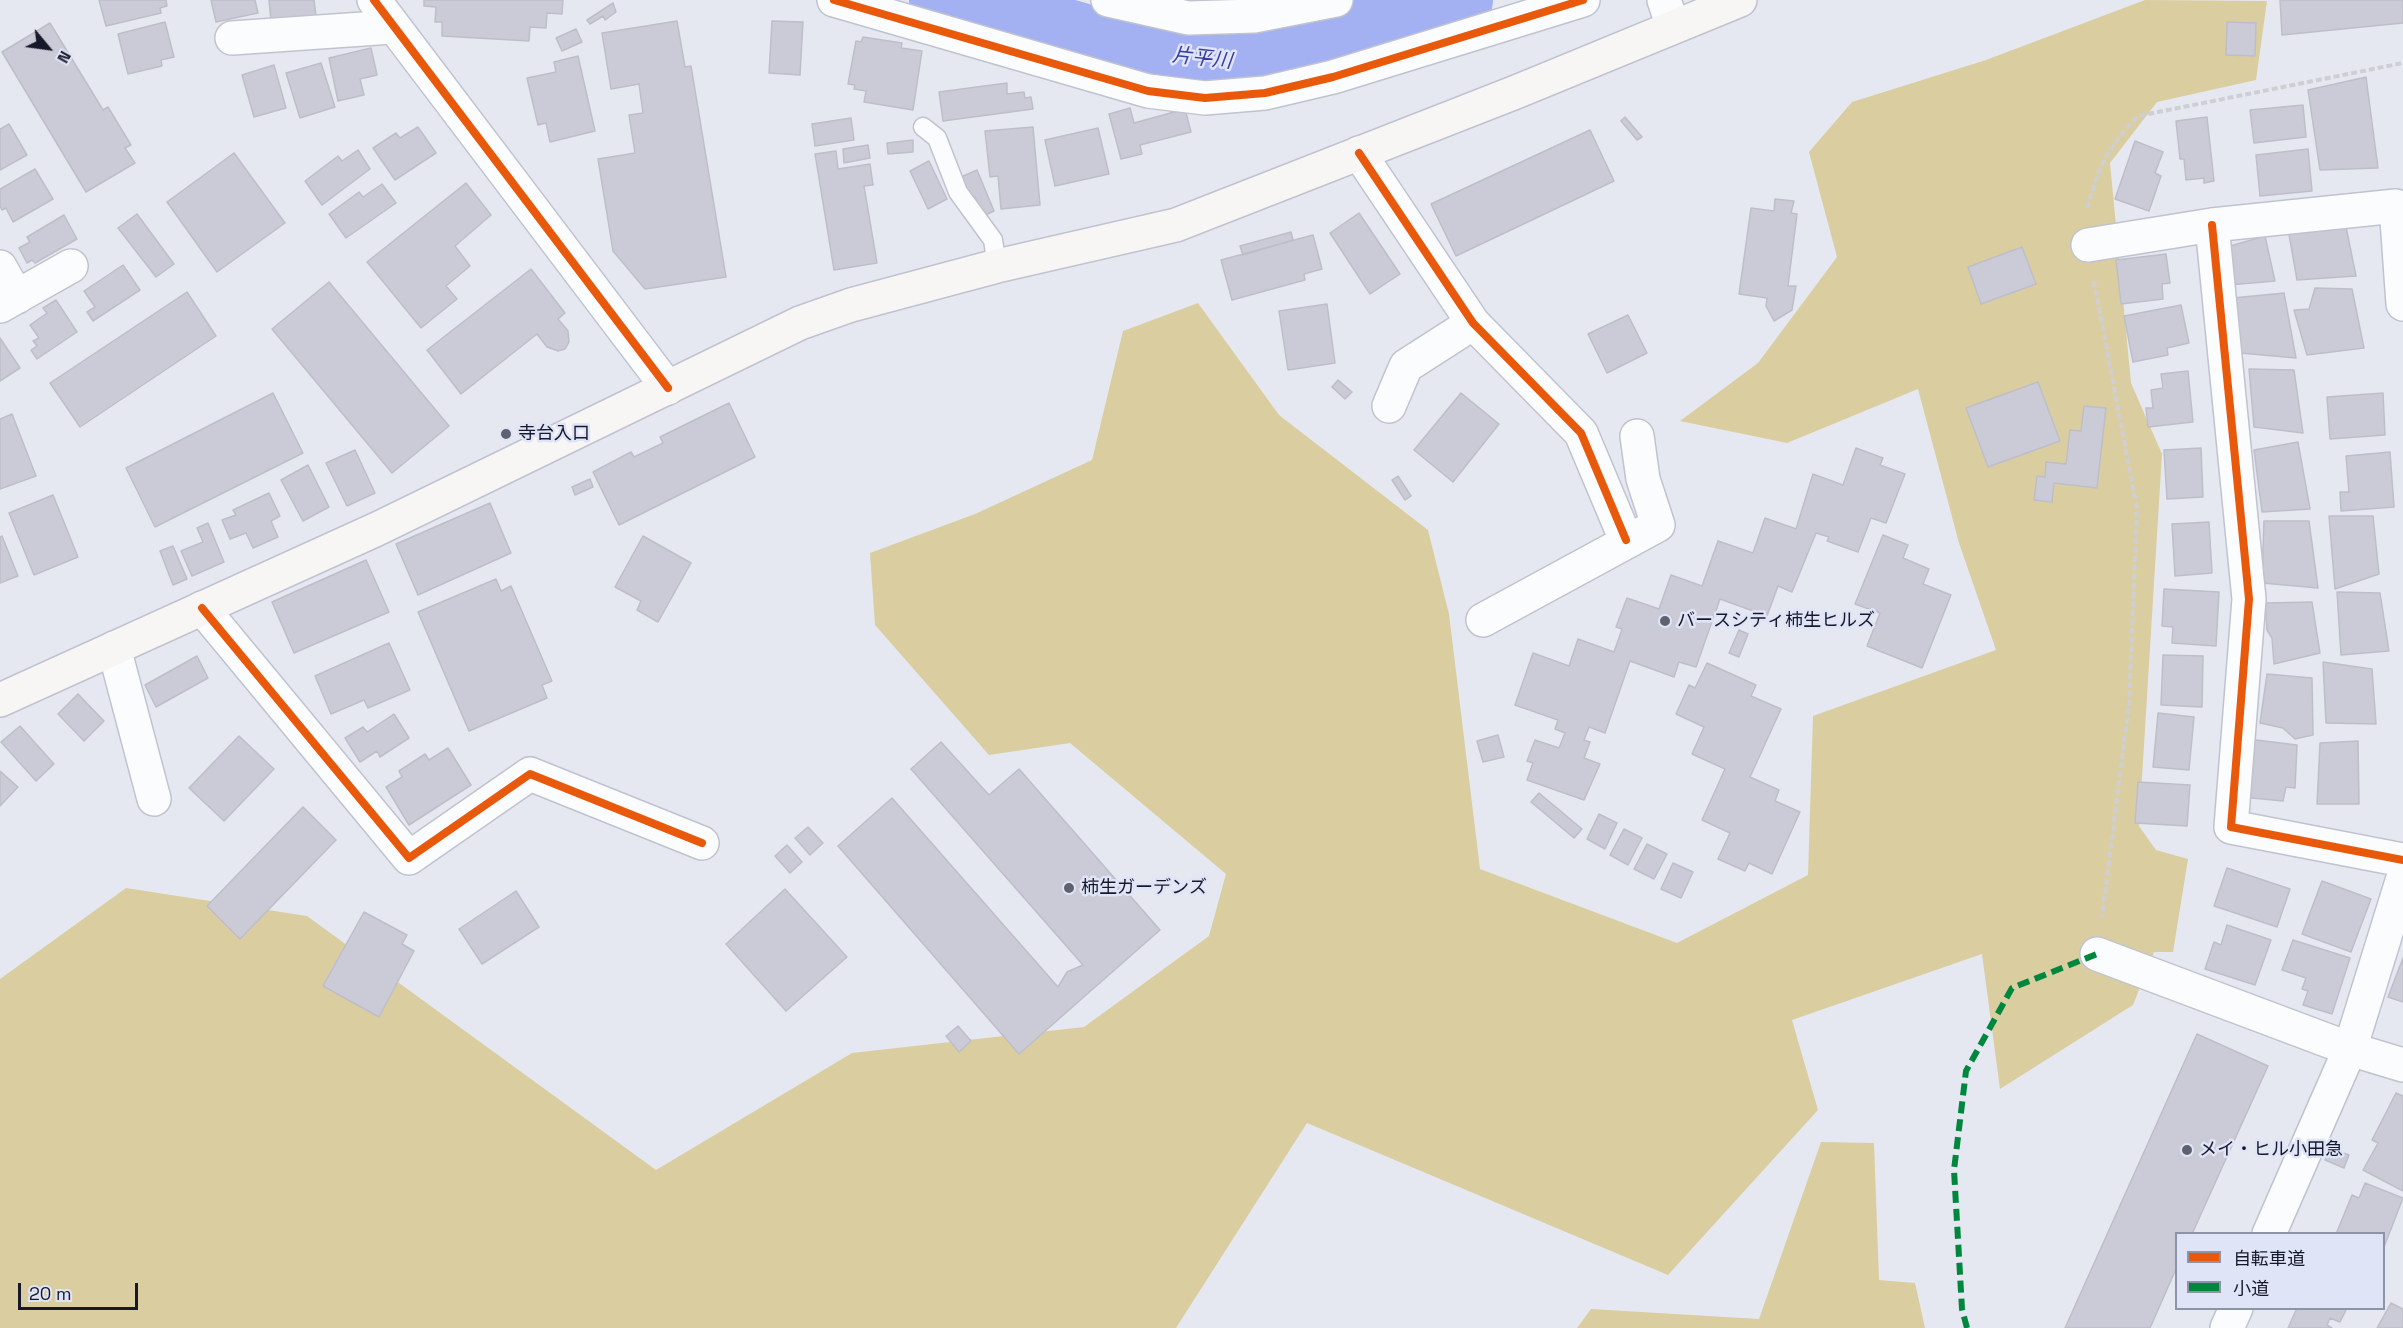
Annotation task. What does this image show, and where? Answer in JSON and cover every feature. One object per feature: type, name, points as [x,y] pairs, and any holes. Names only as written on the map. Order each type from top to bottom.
[{"type":"main road","points":[[0,700],[377,529],[800,323],[851,305],[997,266],[1176,225],[1359,153],[1669,14],[1740,0]]},
{"type":"street","points":[[374,0],[392,27],[668,388]]},
{"type":"street","points":[[834,0],[1148,91],[1205,98],[1265,93],[1333,77],[1584,0]]},
{"type":"street","points":[[1108,0],[1188,18],[1254,16],[1335,0]]},
{"type":"street","points":[[232,38],[392,27]]},
{"type":"street","points":[[1359,153],[1473,323],[1581,433],[1626,540]]},
{"type":"street","points":[[2088,245],[2212,225],[2396,206],[2403,304]]},
{"type":"street","points":[[2212,225],[2249,599],[2231,827],[2403,860]]},
{"type":"street","points":[[0,267],[8,302],[70,266]]},
{"type":"street","points":[[1389,406],[1406,366],[1473,323]]},
{"type":"street","points":[[1483,620],[1626,540],[1658,525],[1643,479],[1637,436]]},
{"type":"street","points":[[202,608],[409,858],[530,774],[702,843]]},
{"type":"street","points":[[114,648],[154,799]]},
{"type":"street","points":[[2269,1232],[2350,1049],[2403,878]]},
{"type":"street","points":[[2097,954],[2350,1049],[2403,1065]]},
{"type":"street","points":[[2227,1328],[2235,1310]]},
{"type":"lane","points":[[922,127],[937,138],[958,192],[993,240],[997,266]]},
{"type":"path","points":[[2097,954],[2110,866],[2129,702],[2137,509],[2088,245],[2086,210],[2097,174],[2115,140],[2138,116],[2403,63]]},
{"type":"shaded area","points":[[2145,0],[2267,1],[2256,80],[2157,102],[2110,163],[2131,383],[2162,454],[2139,826],[2156,850],[2188,859],[2173,952],[2154,952],[2133,1005],[2000,1089],[1982,954],[1792,1020],[1818,1110],[1668,1275],[1307,1123],[1176,1328],[0,1328],[0,979],[126,888],[307,916],[656,1170],[852,1053],[1084,1027],[1209,936],[1226,874],[1070,743],[989,755],[875,625],[870,553],[975,514],[1092,460],[1123,331],[1198,303],[1279,415],[1428,530],[1449,614],[1480,869],[1677,943],[1808,875],[1813,716],[1996,650],[1959,543],[1918,389],[1787,443],[1680,421],[1758,363],[1837,257],[1809,152],[1852,102],[1986,60]]},
{"type":"shaded area","points":[[1821,1142],[1874,1143],[1879,1280],[1915,1283],[1925,1328],[1577,1328],[1591,1309],[1759,1319]]},
{"type":"building","points":[[99,0],[166,0],[167,6],[160,8],[161,13],[106,26]]},
{"type":"building","points":[[211,0],[255,0],[258,13],[216,22]]},
{"type":"building","points":[[269,0],[314,0],[316,16],[271,21]]},
{"type":"building","points":[[424,0],[563,0],[562,14],[547,13],[546,28],[530,27],[529,41],[442,36],[442,22],[435,22],[436,7],[424,6]]},
{"type":"building","points":[[2280,0],[2403,0],[2403,23],[2282,35]]},
{"type":"building","points":[[613,3],[616,12],[605,20],[603,16],[590,24],[587,20]]},
{"type":"building","points":[[677,21],[685,67],[691,66],[726,277],[645,289],[613,251],[598,159],[635,153],[629,115],[643,113],[639,84],[611,89],[602,33]]},
{"type":"building","points":[[772,21],[803,22],[800,75],[769,73]]},
{"type":"building","points":[[165,22],[174,57],[161,60],[162,66],[128,74],[118,34]]},
{"type":"building","points":[[2227,22],[2256,23],[2255,56],[2226,55]]},
{"type":"building","points":[[50,23],[103,110],[108,107],[131,145],[125,148],[135,163],[86,192],[2,52]]},
{"type":"building","points":[[576,29],[582,42],[562,51],[556,38]]},
{"type":"building","points":[[863,37],[902,43],[901,48],[922,51],[913,110],[864,102],[866,91],[854,89],[855,85],[848,84],[856,41],[861,42]]},
{"type":"building","points":[[371,48],[377,75],[360,79],[364,95],[338,101],[329,58]]},
{"type":"building","points":[[578,56],[595,131],[550,142],[546,123],[538,125],[527,78],[556,72],[554,62]]},
{"type":"building","points":[[321,63],[335,107],[300,118],[286,73]]},
{"type":"building","points":[[274,65],[286,108],[254,117],[242,75]]},
{"type":"building","points":[[2366,77],[2378,168],[2320,170],[2308,90]]},
{"type":"building","points":[[1007,83],[1007,94],[1024,92],[1025,98],[1031,97],[1033,109],[943,121],[939,92]]},
{"type":"building","points":[[2303,105],[2306,137],[2254,143],[2250,110]]},
{"type":"building","points":[[1130,108],[1134,123],[1185,109],[1191,132],[1140,145],[1142,154],[1121,159],[1109,114]]},
{"type":"building","points":[[1625,117],[1642,137],[1637,140],[1621,121]]},
{"type":"building","points":[[2207,117],[2214,181],[2204,183],[2204,178],[2186,180],[2184,159],[2180,159],[2176,121]]},
{"type":"building","points":[[851,118],[854,140],[815,146],[812,124]]},
{"type":"building","points":[[9,124],[27,155],[0,170],[0,129]]},
{"type":"building","points":[[418,127],[436,153],[395,180],[373,148],[396,133],[400,138]]},
{"type":"building","points":[[1033,127],[1040,205],[1001,209],[998,176],[990,177],[985,131]]},
{"type":"building","points":[[1098,128],[1109,174],[1055,186],[1045,140]]},
{"type":"building","points":[[1590,130],[1614,181],[1456,256],[1431,204]]},
{"type":"building","points":[[913,140],[913,152],[888,154],[887,143]]},
{"type":"building","points":[[2135,141],[2163,152],[2155,173],[2161,176],[2149,211],[2115,199]]},
{"type":"building","points":[[868,145],[870,158],[844,163],[843,149]]},
{"type":"building","points":[[2308,149],[2312,191],[2260,196],[2256,155]]},
{"type":"building","points":[[358,150],[370,169],[322,205],[305,181],[338,156],[342,161]]},
{"type":"building","points":[[836,151],[838,169],[870,164],[873,185],[864,186],[877,263],[834,270],[815,154]]},
{"type":"building","points":[[234,153],[285,223],[217,272],[167,202]]},
{"type":"building","points":[[929,161],[947,199],[928,209],[910,171]]},
{"type":"building","points":[[35,169],[53,199],[13,222],[6,208],[2,210],[0,206],[0,189]]},
{"type":"building","points":[[977,170],[994,211],[983,216],[975,197],[970,199],[961,177]]},
{"type":"building","points":[[466,183],[491,215],[455,246],[470,266],[446,286],[457,299],[421,328],[367,262]]},
{"type":"building","points":[[382,184],[396,203],[346,238],[329,214],[359,192],[363,197]]},
{"type":"building","points":[[1775,199],[1794,201],[1791,213],[1797,214],[1788,286],[1796,286],[1792,310],[1774,321],[1766,306],[1767,298],[1739,294],[1751,208],[1774,211]]},
{"type":"building","points":[[1359,213],[1400,274],[1370,294],[1330,233]]},
{"type":"building","points":[[137,214],[174,264],[156,277],[118,228]]},
{"type":"building","points":[[64,215],[77,239],[35,263],[32,260],[27,263],[19,248],[30,242],[27,237]]},
{"type":"building","points":[[2344,217],[2356,276],[2297,280],[2287,223]]},
{"type":"building","points":[[1291,232],[1293,240],[1243,255],[1240,246]]},
{"type":"building","points":[[1313,235],[1322,269],[1304,274],[1305,280],[1232,300],[1221,260]]},
{"type":"building","points":[[2265,236],[2275,281],[2229,285],[2223,248]]},
{"type":"building","points":[[2022,247],[2036,284],[1981,304],[1968,267]]},
{"type":"building","points":[[2166,254],[2170,283],[2162,284],[2163,299],[2121,304],[2116,260]]},
{"type":"building","points":[[123,265],[140,290],[93,321],[87,312],[95,307],[84,291]]},
{"type":"building","points":[[531,269],[565,313],[558,319],[568,331],[569,342],[565,349],[558,351],[547,347],[537,334],[461,394],[427,350]]},
{"type":"building","points":[[329,282],[449,426],[392,473],[272,329]]},
{"type":"building","points":[[2315,288],[2352,289],[2364,348],[2307,355],[2294,310],[2309,309]]},
{"type":"building","points":[[187,292],[216,336],[80,427],[50,383]]},
{"type":"building","points":[[2284,293],[2296,358],[2240,353],[2233,298]]},
{"type":"building","points":[[56,300],[77,332],[37,359],[31,350],[37,346],[33,341],[39,338],[30,325],[47,313],[43,308]]},
{"type":"building","points":[[1327,304],[1335,363],[1288,370],[1279,311]]},
{"type":"building","points":[[2181,305],[2189,343],[2167,348],[2168,355],[2133,362],[2124,316]]},
{"type":"building","points":[[1628,315],[1647,353],[1607,373],[1588,334]]},
{"type":"building","points":[[0,338],[20,368],[0,381]]},
{"type":"building","points":[[2249,369],[2294,370],[2303,433],[2254,427]]},
{"type":"building","points":[[2188,371],[2193,422],[2148,427],[2146,408],[2153,408],[2151,390],[2163,388],[2161,374]]},
{"type":"building","points":[[1338,380],[1352,392],[1345,399],[1332,387]]},
{"type":"building","points":[[2038,382],[2060,441],[1988,467],[1966,408]]},
{"type":"building","points":[[273,393],[303,453],[155,527],[126,468]]},
{"type":"building","points":[[1461,393],[1499,424],[1453,482],[1414,450]]},
{"type":"building","points":[[2383,393],[2385,435],[2330,439],[2327,397]]},
{"type":"building","points":[[729,403],[755,457],[619,525],[593,472],[631,452],[634,457],[663,443],[660,437]]},
{"type":"building","points":[[2084,406],[2106,408],[2097,488],[2054,483],[2052,502],[2034,500],[2037,476],[2045,477],[2046,462],[2066,464],[2070,430],[2081,431]]},
{"type":"building","points":[[12,414],[36,476],[0,489],[0,419]]},
{"type":"building","points":[[2298,442],[2310,509],[2262,512],[2254,450]]},
{"type":"building","name":"バースシティ柿生ヒルズ","points":[[1856,448],[1883,458],[1880,465],[1905,474],[1886,523],[1871,518],[1858,552],[1827,541],[1829,537],[1816,533],[1792,592],[1778,586],[1767,616],[1720,599],[1696,667],[1679,662],[1674,677],[1630,661],[1605,733],[1589,727],[1584,740],[1590,742],[1584,758],[1600,764],[1584,800],[1527,780],[1533,763],[1527,761],[1535,740],[1559,748],[1565,733],[1555,729],[1558,720],[1515,705],[1533,653],[1569,666],[1578,639],[1614,652],[1622,629],[1616,627],[1627,598],[1659,609],[1671,575],[1702,586],[1718,541],[1753,553],[1765,518],[1796,529],[1813,474],[1843,485]]},
{"type":"building","points":[[2201,448],[2203,497],[2167,499],[2164,450]]},
{"type":"building","points":[[355,450],[375,493],[347,506],[326,463]]},
{"type":"building","points":[[2390,452],[2394,507],[2341,511],[2340,492],[2349,492],[2346,456]]},
{"type":"building","points":[[308,465],[329,507],[303,521],[281,480]]},
{"type":"building","points":[[1398,476],[1411,496],[1405,500],[1392,480]]},
{"type":"building","points":[[590,479],[593,487],[575,495],[572,487]]},
{"type":"building","points":[[269,493],[280,516],[271,521],[278,537],[253,548],[246,533],[230,539],[222,520],[236,515],[233,510]]},
{"type":"building","points":[[53,495],[78,557],[34,575],[9,513]]},
{"type":"building","points":[[490,503],[511,553],[418,595],[396,544]]},
{"type":"building","points":[[2329,516],[2373,516],[2379,574],[2335,589]]},
{"type":"building","points":[[2264,521],[2309,521],[2318,588],[2262,583]]},
{"type":"building","points":[[2209,522],[2212,573],[2175,576],[2172,524]]},
{"type":"building","points":[[208,523],[224,562],[192,576],[181,551],[203,542],[197,528]]},
{"type":"building","name":"バースシティ柿生ヒルズ","points":[[1883,535],[1908,545],[1903,558],[1929,569],[1923,584],[1951,595],[1922,668],[1867,646],[1880,613],[1855,604]]},
{"type":"building","points":[[2,536],[18,576],[0,583],[0,537]]},
{"type":"building","points":[[643,536],[691,563],[658,622],[637,610],[641,601],[615,587]]},
{"type":"building","points":[[173,546],[187,579],[173,585],[160,551]]},
{"type":"building","points":[[366,560],[389,612],[294,653],[272,602]]},
{"type":"building","points":[[496,579],[501,591],[511,586],[552,681],[542,685],[547,698],[469,731],[418,612]]},
{"type":"building","points":[[2164,589],[2219,592],[2216,646],[2172,643],[2173,627],[2162,626]]},
{"type":"building","points":[[2337,592],[2380,593],[2389,651],[2341,655]]},
{"type":"building","points":[[2312,602],[2320,653],[2274,664],[2272,638],[2267,630],[2265,603]]},
{"type":"building","points":[[1739,630],[1748,634],[1739,657],[1729,653]]},
{"type":"building","points":[[389,643],[410,690],[368,708],[364,700],[331,714],[315,676]]},
{"type":"building","points":[[2163,655],[2203,656],[2202,707],[2161,705]]},
{"type":"building","points":[[197,656],[208,678],[156,707],[145,685]]},
{"type":"building","points":[[2323,662],[2372,669],[2376,724],[2326,723]]},
{"type":"building","name":"バースシティ柿生ヒルズ","points":[[1707,663],[1756,685],[1751,696],[1781,709],[1750,777],[1779,790],[1775,801],[1800,812],[1772,874],[1749,863],[1745,871],[1718,859],[1730,833],[1702,820],[1725,769],[1692,754],[1704,727],[1676,714],[1689,685],[1695,688]]},
{"type":"building","points":[[2267,674],[2312,678],[2313,735],[2295,739],[2283,728],[2260,723]]},
{"type":"building","points":[[78,694],[104,721],[84,741],[58,714]]},
{"type":"building","points":[[2158,713],[2194,717],[2189,770],[2153,767]]},
{"type":"building","points":[[394,714],[409,738],[380,757],[377,751],[360,762],[345,738],[363,727],[367,732]]},
{"type":"building","points":[[20,726],[54,764],[36,781],[1,742]]},
{"type":"building","points":[[1498,735],[1504,757],[1483,762],[1477,741]]},
{"type":"building","points":[[239,736],[274,769],[224,821],[189,788]]},
{"type":"building","points":[[2248,739],[2297,745],[2295,788],[2286,787],[2283,801],[2242,797]]},
{"type":"building","points":[[2358,741],[2359,804],[2317,804],[2320,743]]},
{"type":"building","name":"柿生ガーデンズ","points":[[941,742],[989,795],[1019,769],[1160,930],[1019,1054],[838,846],[892,798],[1058,987],[1067,972],[1083,965],[911,769]]},
{"type":"building","points":[[448,748],[471,785],[409,825],[386,787],[402,777],[399,771],[425,754],[429,760]]},
{"type":"building","points":[[0,771],[18,787],[0,806]]},
{"type":"building","points":[[2138,782],[2190,785],[2187,826],[2135,823]]},
{"type":"building","points":[[1539,793],[1582,829],[1574,838],[1531,802]]},
{"type":"building","points":[[303,807],[336,840],[240,939],[207,906]]},
{"type":"building","points":[[1599,814],[1617,823],[1605,849],[1587,839]]},
{"type":"building","points":[[808,827],[823,843],[810,855],[795,838]]},
{"type":"building","points":[[1624,829],[1642,838],[1628,865],[1610,855]]},
{"type":"building","points":[[1647,844],[1667,854],[1654,879],[1634,869]]},
{"type":"building","points":[[787,845],[802,862],[790,873],[775,856]]},
{"type":"building","points":[[1673,863],[1693,872],[1681,898],[1661,889]]},
{"type":"building","points":[[2227,868],[2290,889],[2277,927],[2214,906]]},
{"type":"building","points":[[2322,881],[2371,899],[2351,952],[2302,934]]},
{"type":"building","points":[[785,889],[847,957],[786,1011],[726,944]]},
{"type":"building","points":[[516,891],[539,927],[482,964],[459,929]]},
{"type":"building","points":[[364,912],[407,935],[402,944],[414,951],[379,1017],[323,986]]},
{"type":"building","points":[[2227,925],[2271,940],[2255,985],[2205,969],[2214,942],[2221,945]]},
{"type":"building","points":[[2293,940],[2350,958],[2332,1014],[2303,1005],[2308,991],[2302,989],[2306,978],[2282,970]]},
{"type":"building","points":[[2403,958],[2403,1002],[2388,997]]},
{"type":"building","points":[[958,1026],[971,1041],[959,1052],[946,1036]]},
{"type":"building","name":"メイ・ヒル小田急","points":[[2197,1034],[2268,1066],[2193,1232],[2175,1232],[2175,1271],[2150,1328],[2065,1328]]},
{"type":"building","points":[[2396,1093],[2403,1096],[2403,1191],[2363,1170],[2378,1143],[2372,1140]]},
{"type":"building","points":[[2330,1148],[2349,1155],[2344,1168],[2325,1160]]},
{"type":"building","points":[[2365,1183],[2403,1198],[2385,1244],[2385,1232],[2337,1232],[2352,1195],[2359,1198]]},
{"type":"building","points":[[2391,1303],[2403,1309],[2403,1328],[2377,1328]]},
{"type":"building","points":[[2296,1310],[2346,1310],[2340,1322],[2330,1318],[2327,1325],[2332,1328],[2288,1328]]},
{"type":"waterway","name":"片平川","points":[[945,0],[1119,50],[1245,63],[1332,44],[1457,0]]},
{"type":"marked path","points":[[1967,1328],[1962,1309],[1954,1170],[1966,1071],[2012,988],[2097,954]]},
{"type":"cycle path","points":[[374,0],[668,388]]},
{"type":"cycle path","points":[[834,0],[1148,91],[1205,98],[1265,93],[1333,77],[1583,0]]},
{"type":"cycle path","points":[[1359,153],[1473,323],[1581,433],[1626,540]]},
{"type":"cycle path","points":[[2212,225],[2249,599],[2231,827],[2403,860]]},
{"type":"cycle path","points":[[202,608],[409,858],[530,774],[702,843]]},
{"type":"place","name":"寺台入口","points":[[506,434]]},
{"type":"place","name":"バースシティ柿生ヒルズ","points":[[1665,621]]},
{"type":"place","name":"柿生ガーデンズ","points":[[1069,888]]},
{"type":"place","name":"メイ・ヒル小田急","points":[[2187,1150]]}]
